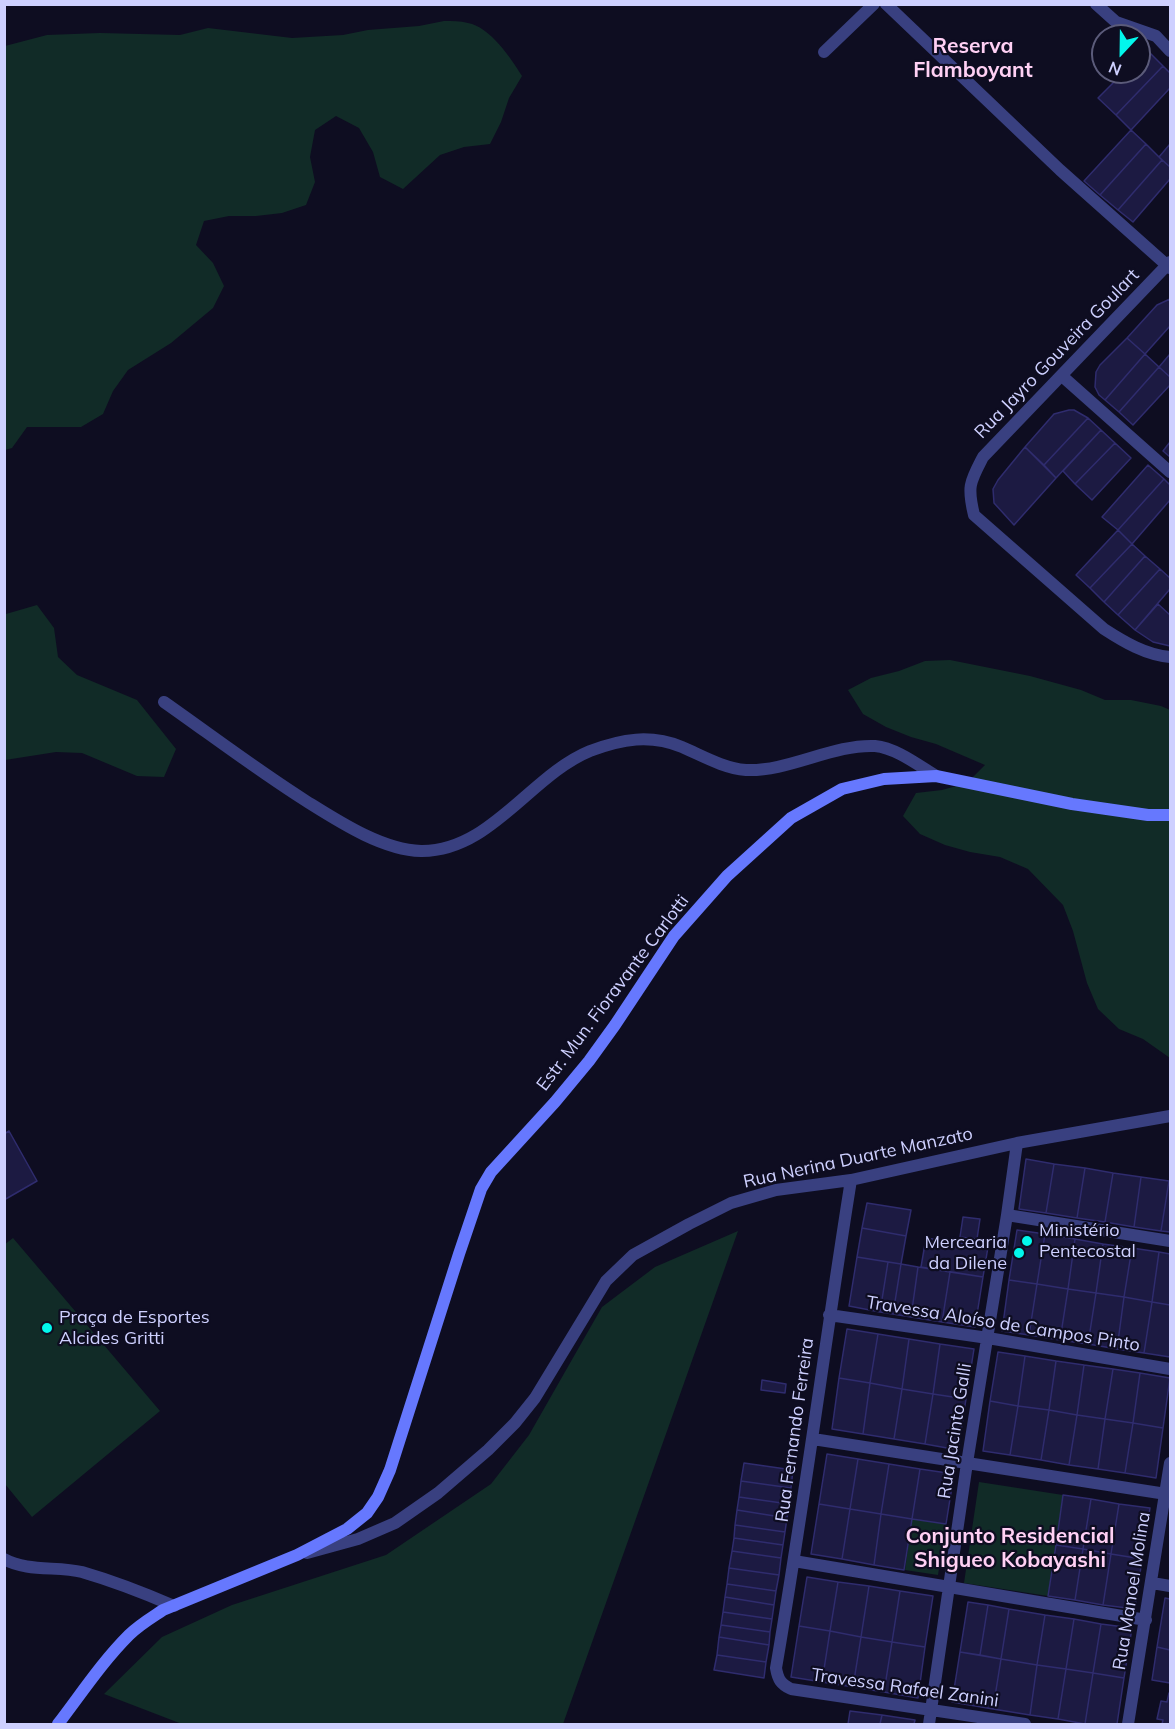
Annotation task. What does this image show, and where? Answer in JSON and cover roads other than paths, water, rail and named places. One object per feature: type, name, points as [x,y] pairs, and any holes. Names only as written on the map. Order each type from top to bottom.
[{"type":"street","points":[[824,52],[874,4]]},
{"type":"street","points":[[886,4],[1060,170],[1169,265]]},
{"type":"street","points":[[1096,4],[1116,21],[1156,36],[1170,51]]},
{"type":"street","name":"Rua Jayro Gouveira Goulart","points":[[1169,265],[983,457],[972,479],[969,496],[974,514],[1104,629],[1124,642],[1160,656],[1170,657]]},
{"type":"street","points":[[1062,376],[1170,472]]},
{"type":"street","points":[[164,702],[271,779],[326,814],[379,841],[419,851],[440,850],[458,844],[511,810],[564,764],[615,742],[632,739],[656,740],[680,746],[727,767],[748,770],[769,768],[852,748],[875,746],[889,750],[936,776]]},
{"type":"street","name":"Estr. Mun. Fioravante Carlotti","points":[[58,1725],[104,1664],[129,1635],[144,1622],[174,1606],[297,1555],[347,1529],[367,1513],[378,1497],[390,1470],[481,1189],[491,1172],[555,1102],[589,1060],[674,936],[727,876],[791,818],[842,789],[884,779],[936,776],[1072,804],[1148,815],[1170,815]]},
{"type":"street","name":"Rua Nerina Duarte Manzato","points":[[297,1555],[358,1539],[395,1523],[438,1493],[488,1450],[515,1423],[535,1398],[606,1281],[633,1255],[689,1224],[731,1203],[776,1190],[851,1180],[1017,1143],[1170,1116]]},
{"type":"street","name":"Rua Jacinto Galli","points":[[929,1725],[1017,1143]]},
{"type":"street","name":"Rua Fernando Ferreira","points":[[782,1684],[777,1678],[776,1668],[851,1180]]},
{"type":"street","points":[[1007,1215],[1170,1241]]},
{"type":"street","name":"Travessa Aloíso de Campos Pinto","points":[[829,1316],[988,1338],[1170,1369]]},
{"type":"street","points":[[813,1438],[1166,1494]]},
{"type":"street","name":"Rua Manoel Molina","points":[[1128,1725],[1170,1463]]},
{"type":"street","points":[[4,1559],[14,1565],[80,1572],[174,1606]]},
{"type":"street","points":[[794,1562],[1146,1620]]},
{"type":"street","points":[[1152,1583],[1170,1586]]},
{"type":"street","name":"Travessa Rafael Zanini","points":[[782,1684],[792,1689],[1025,1725]]},
{"type":"place","name":"Ministério Pentecostal","points":[[1027,1241]]},
{"type":"place","name":"Mercearia da Dilene","points":[[1019,1253]]},
{"type":"place","name":"Praça de Esportes Alcides Gritti","points":[[47,1328]]},
{"type":"district","name":"Reserva Flamboyant","points":[[973,59]]},
{"type":"district","name":"Conjunto Residencial Shigueo Kobayashi","points":[[1010,1549]]}]
